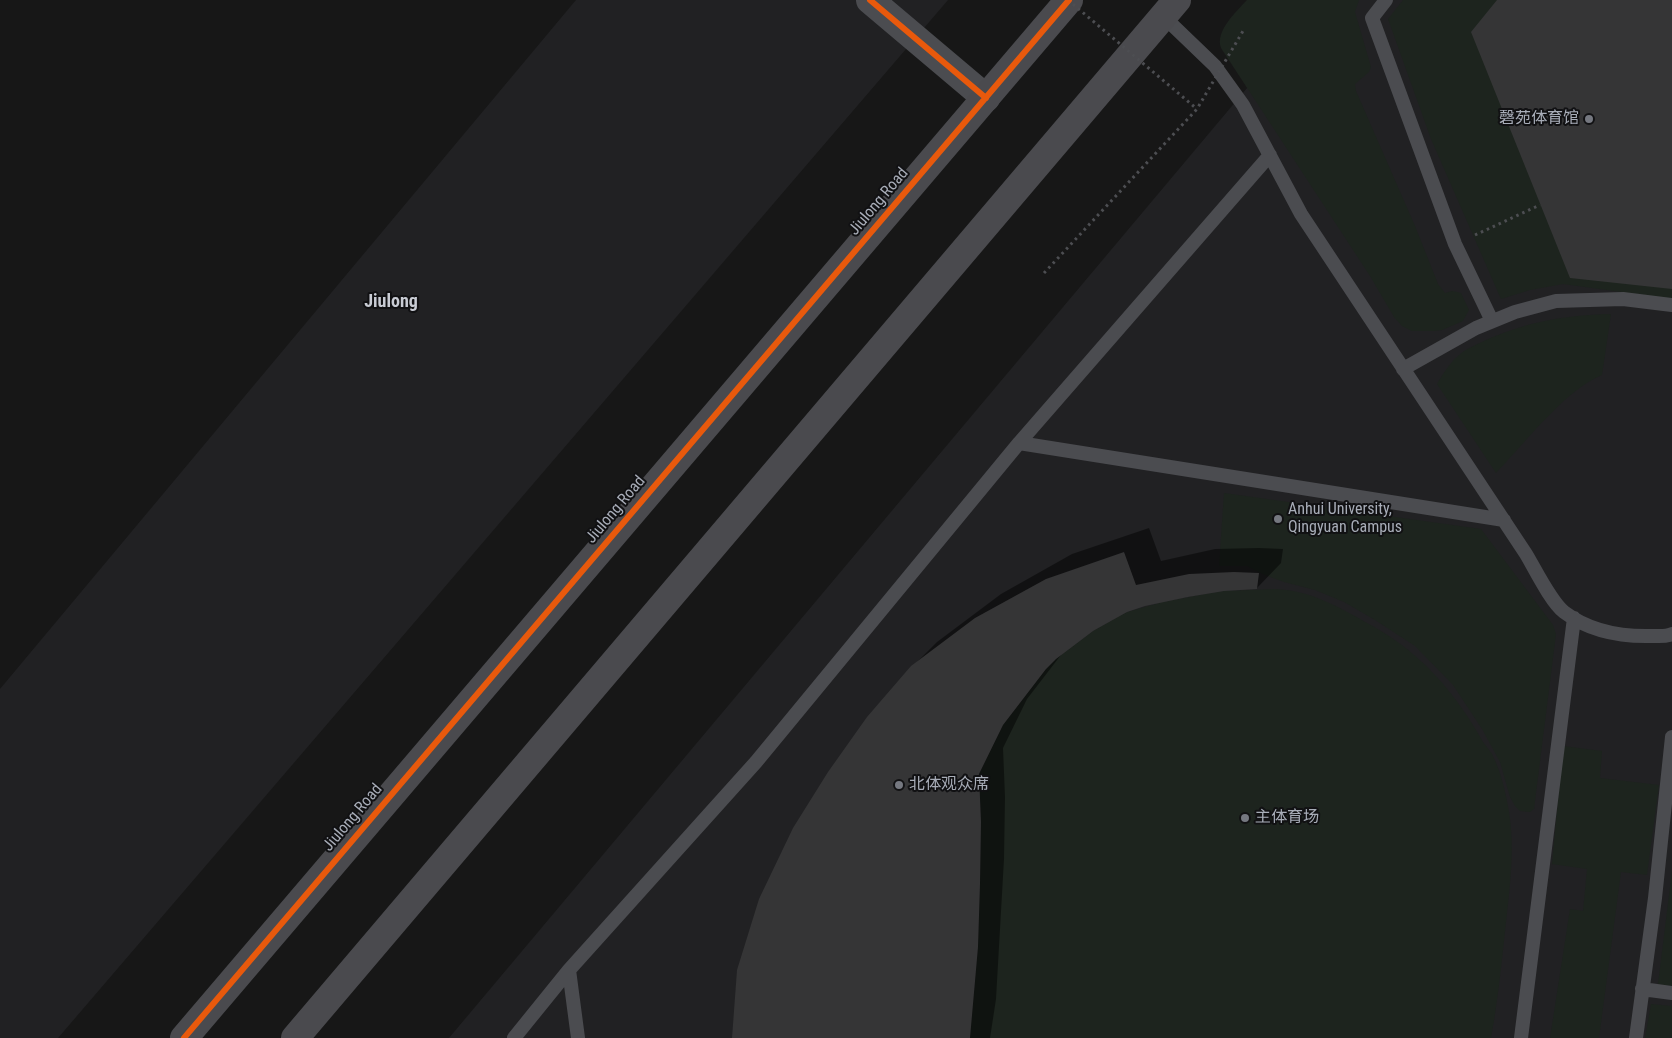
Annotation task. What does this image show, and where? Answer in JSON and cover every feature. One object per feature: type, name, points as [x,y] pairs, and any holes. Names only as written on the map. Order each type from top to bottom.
[{"type":"main road","name":"Jiulong Road","points":[[184,1038],[1068,0]]},
{"type":"main road","points":[[295,1038],[1170,8]]},
{"type":"street","points":[[870,0],[986,98]]},
{"type":"lane","points":[[1386,0],[1372,18],[1455,244],[1492,321]]},
{"type":"lane","points":[[1170,8],[1215,66],[1242,105],[1301,214],[1504,520],[1554,601],[1563,612],[1585,624],[1612,634],[1642,636],[1672,634]]},
{"type":"lane","points":[[514,1038],[569,970],[756,762],[1019,443],[1270,155]]},
{"type":"lane","points":[[1403,369],[1476,328],[1515,312],[1556,301],[1623,299],[1672,305]]},
{"type":"lane","points":[[1019,443],[1504,520]]},
{"type":"lane","points":[[1521,1038],[1574,618]]},
{"type":"lane","points":[[1636,1038],[1655,898],[1672,737]]},
{"type":"lane","points":[[569,970],[578,1038]]},
{"type":"lane","points":[[1642,989],[1672,993]]},
{"type":"path","points":[[1068,0],[1197,108]]},
{"type":"path","points":[[1044,274],[1197,108],[1243,31]]},
{"type":"path","points":[[1455,244],[1540,205]]},
{"type":"shaded area","points":[[576,0],[948,0],[58,1038],[0,1038],[0,689]]},
{"type":"shaded area","points":[[1247,0],[1359,0],[1355,12],[1371,67],[1369,72],[1355,84],[1356,91],[1415,226],[1438,284],[1445,293],[1452,291],[1461,293],[1469,310],[1463,321],[1442,330],[1412,331],[1402,326],[1394,317],[1370,276],[1221,48],[1221,35],[1224,29],[1232,16]]},
{"type":"shaded area","name":"Anhui University, Qingyuan Campus","points":[[1321,0],[1672,0],[1672,1038],[449,1038]]},
{"type":"shaded area","name":"磬苑体育馆","points":[[1403,0],[1672,0],[1672,299],[1563,284],[1530,290],[1501,299],[1431,139],[1388,19]]},
{"type":"shaded area","points":[[1611,314],[1602,375],[1574,392],[1546,418],[1496,473],[1437,384],[1446,369],[1467,349],[1515,329],[1562,318]]},
{"type":"shaded area","points":[[1224,493],[1481,529],[1553,625],[1556,634],[1534,809],[1530,812],[1520,811],[1515,806],[1510,797],[1500,762],[1482,729],[1453,685],[1415,646],[1344,602],[1315,590],[1284,582],[1247,566],[1219,566]]},
{"type":"shaded area","name":"主体育场","points":[[1275,589],[1302,593],[1327,602],[1376,628],[1409,651],[1450,692],[1492,754],[1501,775],[1509,812],[1512,853],[1501,965],[1491,1038],[970,1038],[978,947],[981,822],[979,774],[1003,725],[1046,669],[1056,659],[1093,631],[1127,612],[1163,602],[1224,591]]},
{"type":"shaded area","points":[[1563,746],[1602,751],[1600,778],[1659,785],[1647,875],[1621,872],[1599,1038],[1550,1038],[1570,909],[1583,911],[1587,869],[1552,864]]},
{"type":"shaded area","points":[[1672,871],[1672,986],[1658,984]]},
{"type":"shaded area","points":[[1651,1004],[1672,1006],[1672,1038],[1645,1038]]},
{"type":"building","name":"磬苑体育馆","points":[[1497,0],[1672,0],[1672,289],[1570,278],[1471,32]]},
{"type":"building","name":"北体观众席","points":[[1124,552],[1136,585],[1189,574],[1234,572],[1259,573],[1257,589],[1224,591],[1188,597],[1145,606],[1127,612],[1093,631],[1056,659],[1046,669],[1003,725],[979,774],[981,822],[978,947],[970,1038],[732,1038],[737,970],[759,899],[793,828],[828,772],[867,717],[911,666],[975,618],[1046,579]]},
{"type":"cycle path","points":[[870,0],[986,98]]},
{"type":"cycle path","points":[[184,1038],[1069,0]]},
{"type":"place","name":"磬苑体育馆","points":[[1589,119]]},
{"type":"place","name":"Anhui University, Qingyuan Campus","points":[[1278,519]]},
{"type":"place","name":"北体观众席","points":[[899,785]]},
{"type":"place","name":"主体育场","points":[[1245,818]]},
{"type":"district","name":"Jiulong","points":[[391,302]]}]
